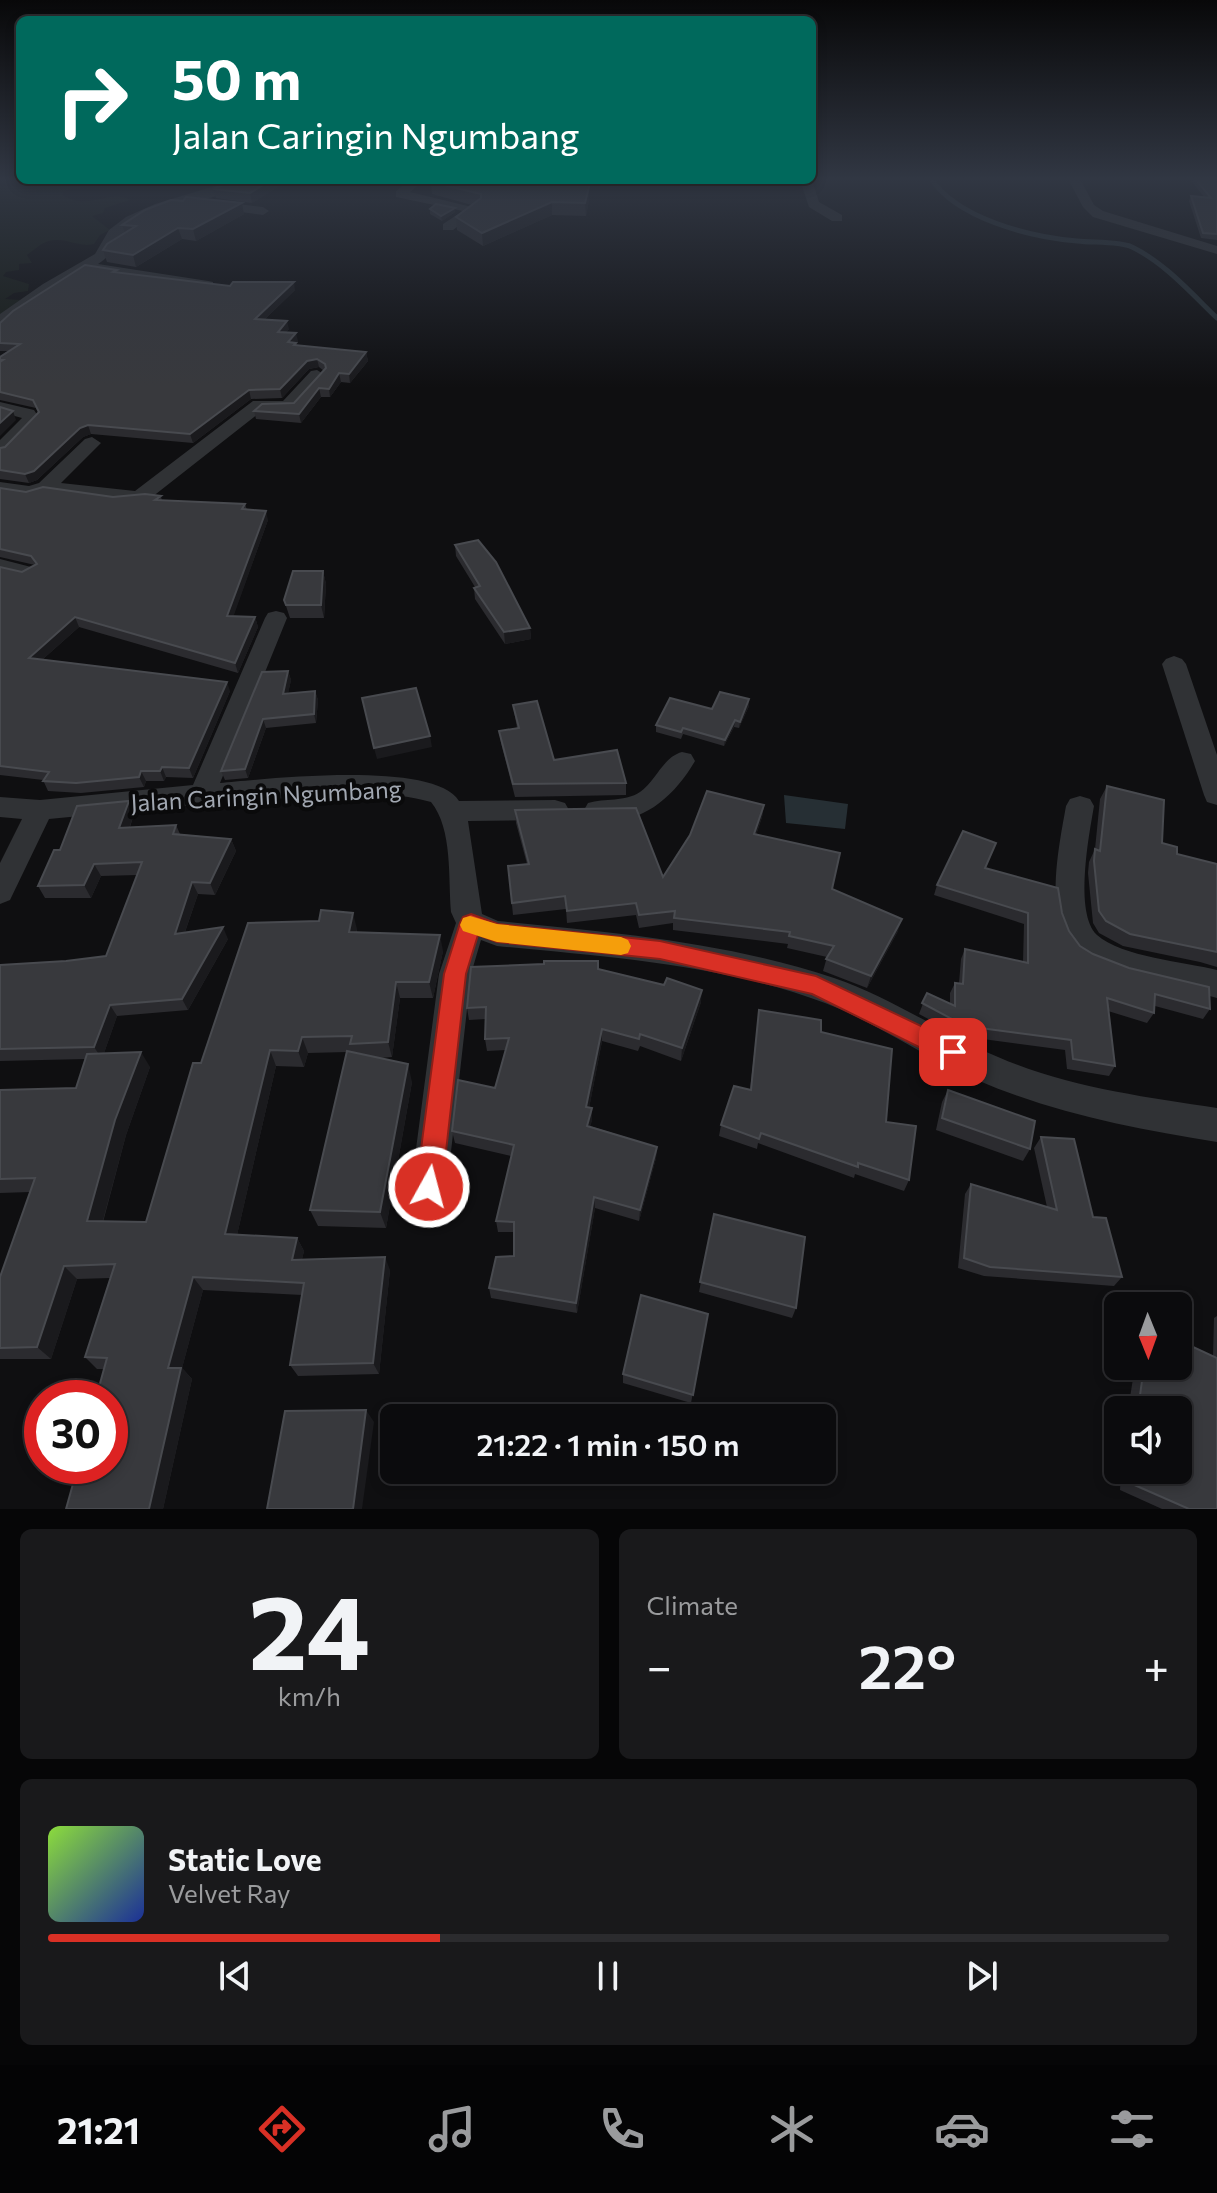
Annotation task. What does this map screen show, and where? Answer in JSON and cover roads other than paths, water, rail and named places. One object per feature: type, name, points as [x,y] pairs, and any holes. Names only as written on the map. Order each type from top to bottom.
[{"type":"street","points":[[0,321],[48,287],[102,255],[106,247]]},
{"type":"street","points":[[86,266],[227,288]]},
{"type":"street","points":[[0,488],[30,492],[46,487],[116,497],[140,497],[259,405],[288,406],[317,375]]},
{"type":"street","points":[[0,407],[28,414],[31,419],[0,450]]},
{"type":"street","points":[[46,487],[92,443]]},
{"type":"street","points":[[0,565],[27,573]]},
{"type":"street","points":[[202,795],[276,618]]},
{"type":"street","points":[[1174,664],[1217,795]]},
{"type":"street","points":[[429,1187],[455,974],[471,923],[466,912],[453,811],[634,808],[656,795],[682,761]]},
{"type":"street","name":"Jalan Caringin Ngumbang","points":[[0,807],[40,810],[326,786],[403,785],[440,795],[453,811]]},
{"type":"street","points":[[1080,806],[1073,852],[1072,906],[1075,927],[1085,943],[1102,953],[1217,984]]},
{"type":"street","points":[[0,892],[40,810]]},
{"type":"street","points":[[471,923],[497,933],[660,950],[816,985],[975,1063],[1042,1091],[1084,1103],[1217,1125]]},
{"type":"waterway","points":[[1133,247],[1167,270],[1217,318]]}]
